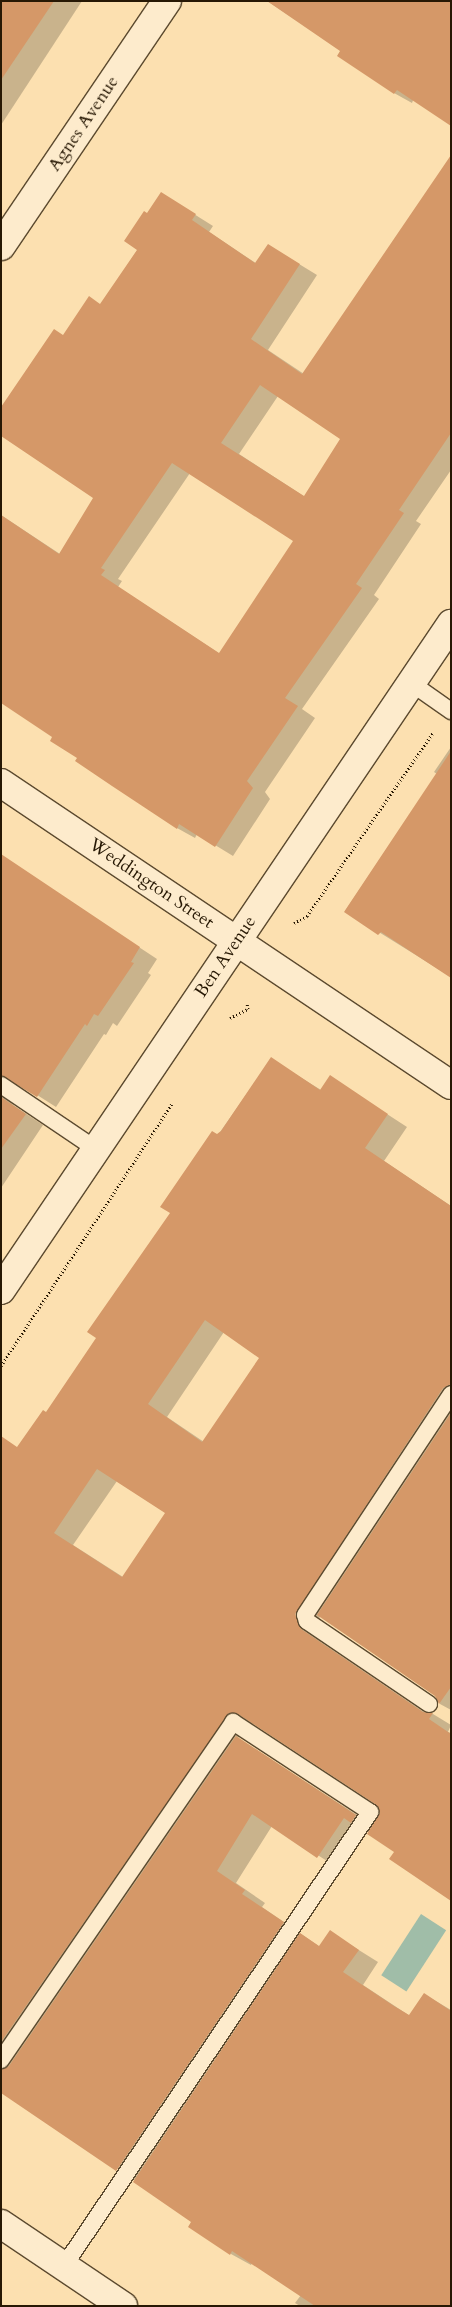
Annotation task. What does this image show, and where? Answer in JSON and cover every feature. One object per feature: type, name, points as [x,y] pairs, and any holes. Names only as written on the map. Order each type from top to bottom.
[{"type":"street","name":"Agnes Avenue","points":[[1,246],[167,1]]},
{"type":"street","name":"Ben Avenue","points":[[1,1290],[451,624]]},
{"type":"street","name":"Weddington Street","points":[[1,783],[451,1085]]},
{"type":"street","points":[[1,2224],[123,2306]]},
{"type":"lane","points":[[411,683],[450,710]]},
{"type":"lane","points":[[1,1085],[96,1149]]},
{"type":"lane","points":[[429,1704],[307,1621],[304,1615],[451,1394]]},
{"type":"lane","points":[[1,2060],[233,1722],[370,1812],[64,2266]]},
{"type":"path","points":[[294,923],[307,916],[450,710]]},
{"type":"path","points":[[226,1024],[232,1016],[248,1009],[247,1002]]},
{"type":"path","points":[[1,1366],[176,1098]]},
{"type":"shaded area","points":[[421,1914],[446,1930],[406,1992],[381,1975]]},
{"type":"building","points":[[1,1],[54,1],[1,80]]},
{"type":"building","points":[[267,1],[451,1],[451,126],[397,90],[394,94],[337,56],[340,51]]},
{"type":"building","points":[[451,155],[451,433],[399,510],[404,513],[356,584],[362,588],[285,698],[298,706],[247,781],[253,788],[215,847],[179,824],[177,829],[112,786],[75,761],[77,758],[50,741],[52,737],[1,703],[1,515],[59,554],[93,498],[1,436],[1,407],[54,329],[63,335],[89,296],[100,304],[137,250],[124,241],[144,211],[147,213],[161,192],[196,214],[192,220],[255,263],[268,244],[300,264],[251,339],[302,374]],"holes":[[[260,385],[340,439],[304,496],[221,443]],[[172,463],[293,541],[219,653],[101,575],[105,570],[101,568]]]},
{"type":"building","points":[[451,751],[451,978],[381,932],[378,935],[344,912]]},
{"type":"building","points":[[1,854],[140,947],[131,962],[134,963],[98,1016],[94,1014],[87,1026],[85,1024],[37,1097],[1,1075]]},
{"type":"building","points":[[271,1057],[320,1090],[330,1075],[388,1114],[365,1148],[451,1206],[451,1384],[443,1388],[295,1614],[301,1629],[423,1712],[433,1713],[429,1719],[451,1734],[451,1901],[389,1859],[394,1852],[367,1834],[380,1813],[375,1804],[238,1714],[229,1713],[1,2042],[1,1436],[17,1447],[43,1410],[46,1412],[96,1338],[87,1332],[170,1213],[160,1207],[212,1131],[217,1134],[221,1131]],"holes":[[[205,1320],[259,1358],[202,1442],[148,1404]],[[97,1469],[165,1513],[122,1577],[54,1533]]]},
{"type":"building","points":[[1,1097],[26,1114],[1,1149]]},
{"type":"building","points":[[451,1413],[451,1687],[439,1704],[435,1696],[317,1615]]},
{"type":"building","points":[[236,1736],[356,1815],[351,1823],[344,1818],[317,1858],[252,1814],[217,1871],[245,1890],[242,1894],[284,1922],[116,2171],[1,2093],[1,2070],[9,2066]]},
{"type":"building","points":[[330,1930],[359,1950],[343,1972],[409,2015],[424,1993],[451,2011],[451,2306],[315,2306],[232,2251],[230,2255],[188,2227],[191,2222],[133,2182],[300,1933],[319,1946]]}]
